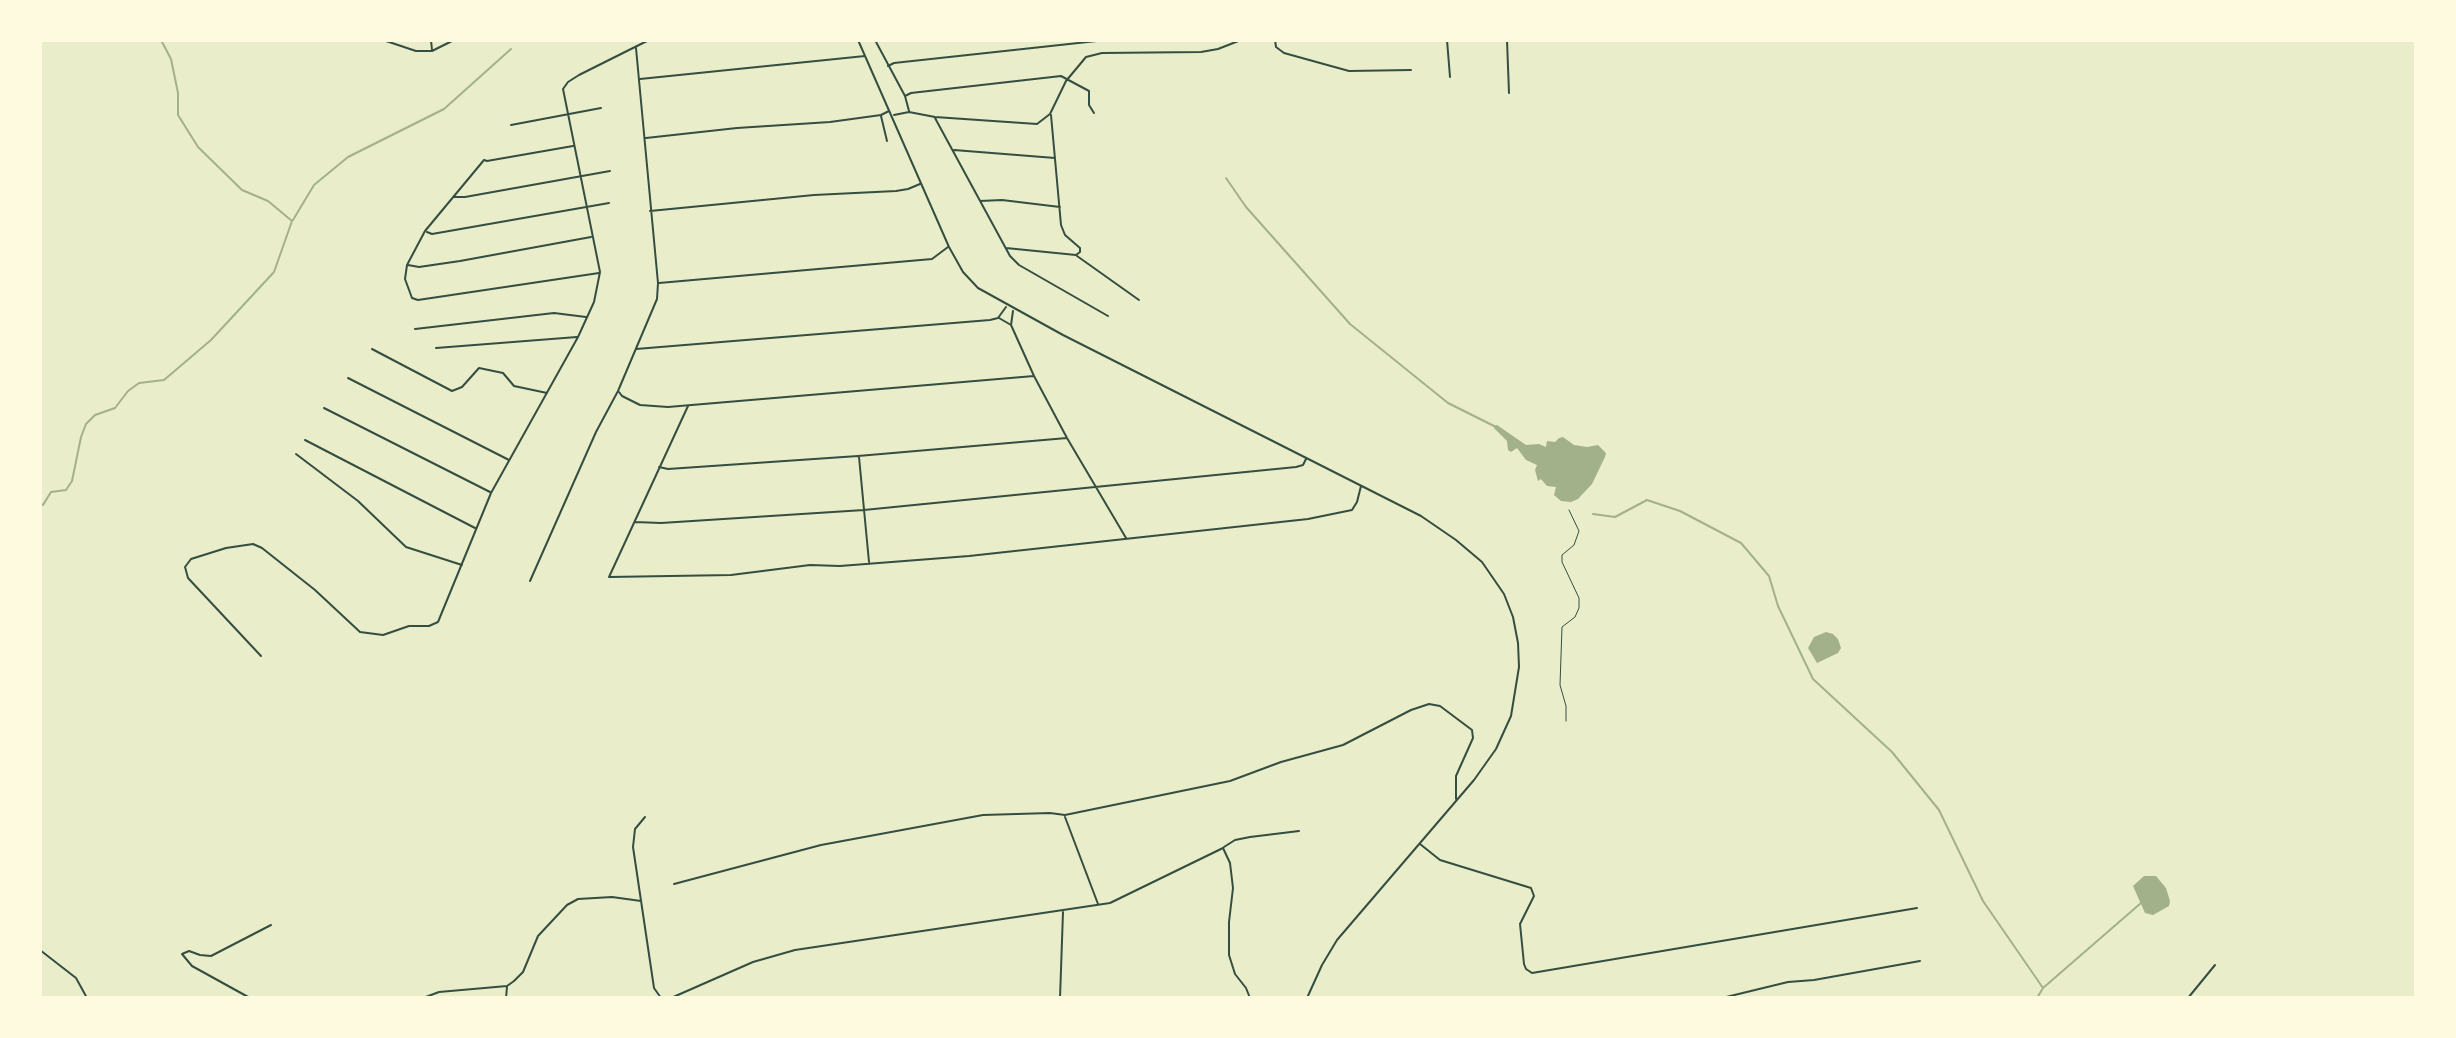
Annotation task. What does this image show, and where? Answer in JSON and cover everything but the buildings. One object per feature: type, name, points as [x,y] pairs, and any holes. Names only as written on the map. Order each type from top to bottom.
[{"type":"street","points":[[383,40],[416,51],[432,51],[454,40]]},
{"type":"street","points":[[431,40],[432,51]]},
{"type":"street","points":[[261,656],[188,578],[185,567],[191,559],[226,548],[253,544],[315,590],[360,632],[383,635],[409,626],[429,626],[438,622],[491,493],[548,393],[594,302],[600,272],[563,89],[568,82],[649,40]]},
{"type":"street","points":[[858,40],[949,247],[969,280],[987,295],[1014,310],[1421,516],[1482,562],[1504,594],[1513,617],[1519,667],[1511,716],[1496,749],[1456,801],[1337,940],[1307,998]]},
{"type":"street","points":[[875,40],[905,96],[909,112]]},
{"type":"street","points":[[888,66],[1106,40]]},
{"type":"street","points":[[644,138],[909,112],[935,117],[1037,124],[1050,114],[1066,81],[1086,57],[1102,53],[1201,52],[1241,40]]},
{"type":"street","points":[[1275,40],[1276,47],[1284,53],[1349,71],[1411,70]]},
{"type":"street","points":[[1447,40],[1450,77]]},
{"type":"street","points":[[1507,40],[1509,93]]},
{"type":"street","points":[[530,581],[654,309],[658,283],[636,47]]},
{"type":"street","points":[[638,79],[866,56]]},
{"type":"street","points":[[905,96],[1061,76],[1089,91],[1089,105],[1094,113]]},
{"type":"street","points":[[511,125],[601,108]]},
{"type":"street","points":[[1050,114],[1062,231],[1080,248],[1076,255]]},
{"type":"street","points":[[881,115],[887,141]]},
{"type":"street","points":[[935,117],[1005,248],[1019,265],[1108,316]]},
{"type":"street","points":[[574,145],[484,160],[425,231],[407,265],[405,279],[412,298],[418,300],[600,272]]},
{"type":"street","points":[[951,151],[1056,158]]},
{"type":"street","points":[[452,197],[610,171]]},
{"type":"street","points":[[650,211],[814,195],[896,191],[921,183]]},
{"type":"street","points":[[979,201],[1002,200],[1060,207]]},
{"type":"street","points":[[425,231],[432,234],[609,203]]},
{"type":"street","points":[[407,265],[419,267],[460,261],[593,236]]},
{"type":"street","points":[[658,283],[932,259],[949,247]]},
{"type":"street","points":[[1005,248],[1076,255],[1139,300]]},
{"type":"street","points":[[998,318],[1007,306]]},
{"type":"street","points":[[1014,310],[1011,325],[1034,376],[1126,539]]},
{"type":"street","points":[[415,329],[554,313],[587,317]]},
{"type":"street","points":[[636,349],[833,335],[998,318],[1011,325]]},
{"type":"street","points":[[436,348],[578,337]]},
{"type":"street","points":[[372,349],[452,391],[462,387],[479,368],[503,373],[514,386],[548,393]]},
{"type":"street","points":[[618,391],[622,396],[650,407],[688,406],[1034,376]]},
{"type":"street","points":[[348,378],[510,460]]},
{"type":"street","points":[[688,406],[609,577],[731,575],[810,565],[870,564],[1308,519],[1352,510],[1361,486]]},
{"type":"street","points":[[324,408],[491,493]]},
{"type":"street","points":[[659,467],[668,469],[858,456],[1067,438]]},
{"type":"street","points":[[305,440],[476,528]]},
{"type":"street","points":[[296,454],[358,501],[406,547],[463,566]]},
{"type":"street","points":[[858,456],[870,564]]},
{"type":"street","points":[[634,522],[661,523],[864,510],[1296,467],[1303,465],[1306,459]]},
{"type":"street","points":[[674,884],[821,845],[968,818],[1010,814],[1065,815],[1230,781],[1281,762],[1343,745],[1411,710],[1434,704],[1467,725],[1473,734],[1456,776],[1456,801]]},
{"type":"street","points":[[1065,815],[1098,905]]},
{"type":"street","points":[[645,817],[635,829],[633,847],[654,988],[661,998]]},
{"type":"street","points":[[671,998],[753,962],[795,950],[1063,911],[1121,899],[1235,840],[1299,831]]},
{"type":"street","points":[[1419,843],[1440,860],[1531,888],[1534,896],[1520,924],[1524,964],[1532,973],[1917,908]]},
{"type":"street","points":[[1223,848],[1230,863],[1233,888],[1229,955],[1235,974],[1250,998]]},
{"type":"street","points":[[423,998],[453,990],[507,986],[523,972],[538,936],[567,905],[578,899],[612,897],[641,901]]},
{"type":"street","points":[[1060,998],[1063,911]]},
{"type":"street","points":[[250,998],[192,966],[184,959],[182,952],[211,956],[271,925]]},
{"type":"street","points":[[40,950],[76,978],[87,998]]},
{"type":"street","points":[[1722,998],[1788,982],[1920,961]]},
{"type":"street","points":[[2188,998],[2215,965]]},
{"type":"street","points":[[506,998],[507,986]]},
{"type":"path","points":[[1566,721],[1566,706],[1560,685],[1562,627],[1575,617],[1579,608],[1579,598],[1562,562],[1562,555],[1574,545],[1579,531],[1569,510]]},
{"type":"shaded area","points":[[1497,425],[1526,445],[1546,447],[1547,441],[1555,442],[1563,437],[1574,445],[1598,445],[1606,453],[1605,457],[1592,484],[1578,499],[1561,501],[1554,495],[1556,487],[1547,486],[1541,479],[1538,481],[1537,465],[1526,460],[1517,448],[1511,452],[1508,450],[1507,441],[1494,428]]},
{"type":"shaded area","points":[[1826,632],[1838,639],[1841,648],[1838,653],[1817,663],[1808,648],[1814,637]]},
{"type":"shaded area","points":[[2144,876],[2156,876],[2166,888],[2170,901],[2169,906],[2153,915],[2145,913],[2133,886]]},
{"type":"waterway","points":[[40,504],[43,505],[51,492],[66,490],[72,481],[81,437],[86,424],[95,415],[115,408],[139,383],[164,380],[211,340],[274,272],[292,221],[268,201],[242,190],[198,147],[178,115],[178,93],[171,59],[161,40]]},
{"type":"waterway","points":[[293,220],[314,185],[348,157],[444,109],[511,49]]},
{"type":"waterway","points":[[1226,178],[1246,207],[1350,324],[1448,403],[1496,427]]},
{"type":"waterway","points":[[1593,514],[1615,517],[1647,500],[1680,511],[1741,543],[1769,576],[1778,606],[1813,679],[1892,752],[1939,810],[1983,901],[2043,988]]},
{"type":"waterway","points":[[2037,998],[2043,988],[2141,903]]}]
